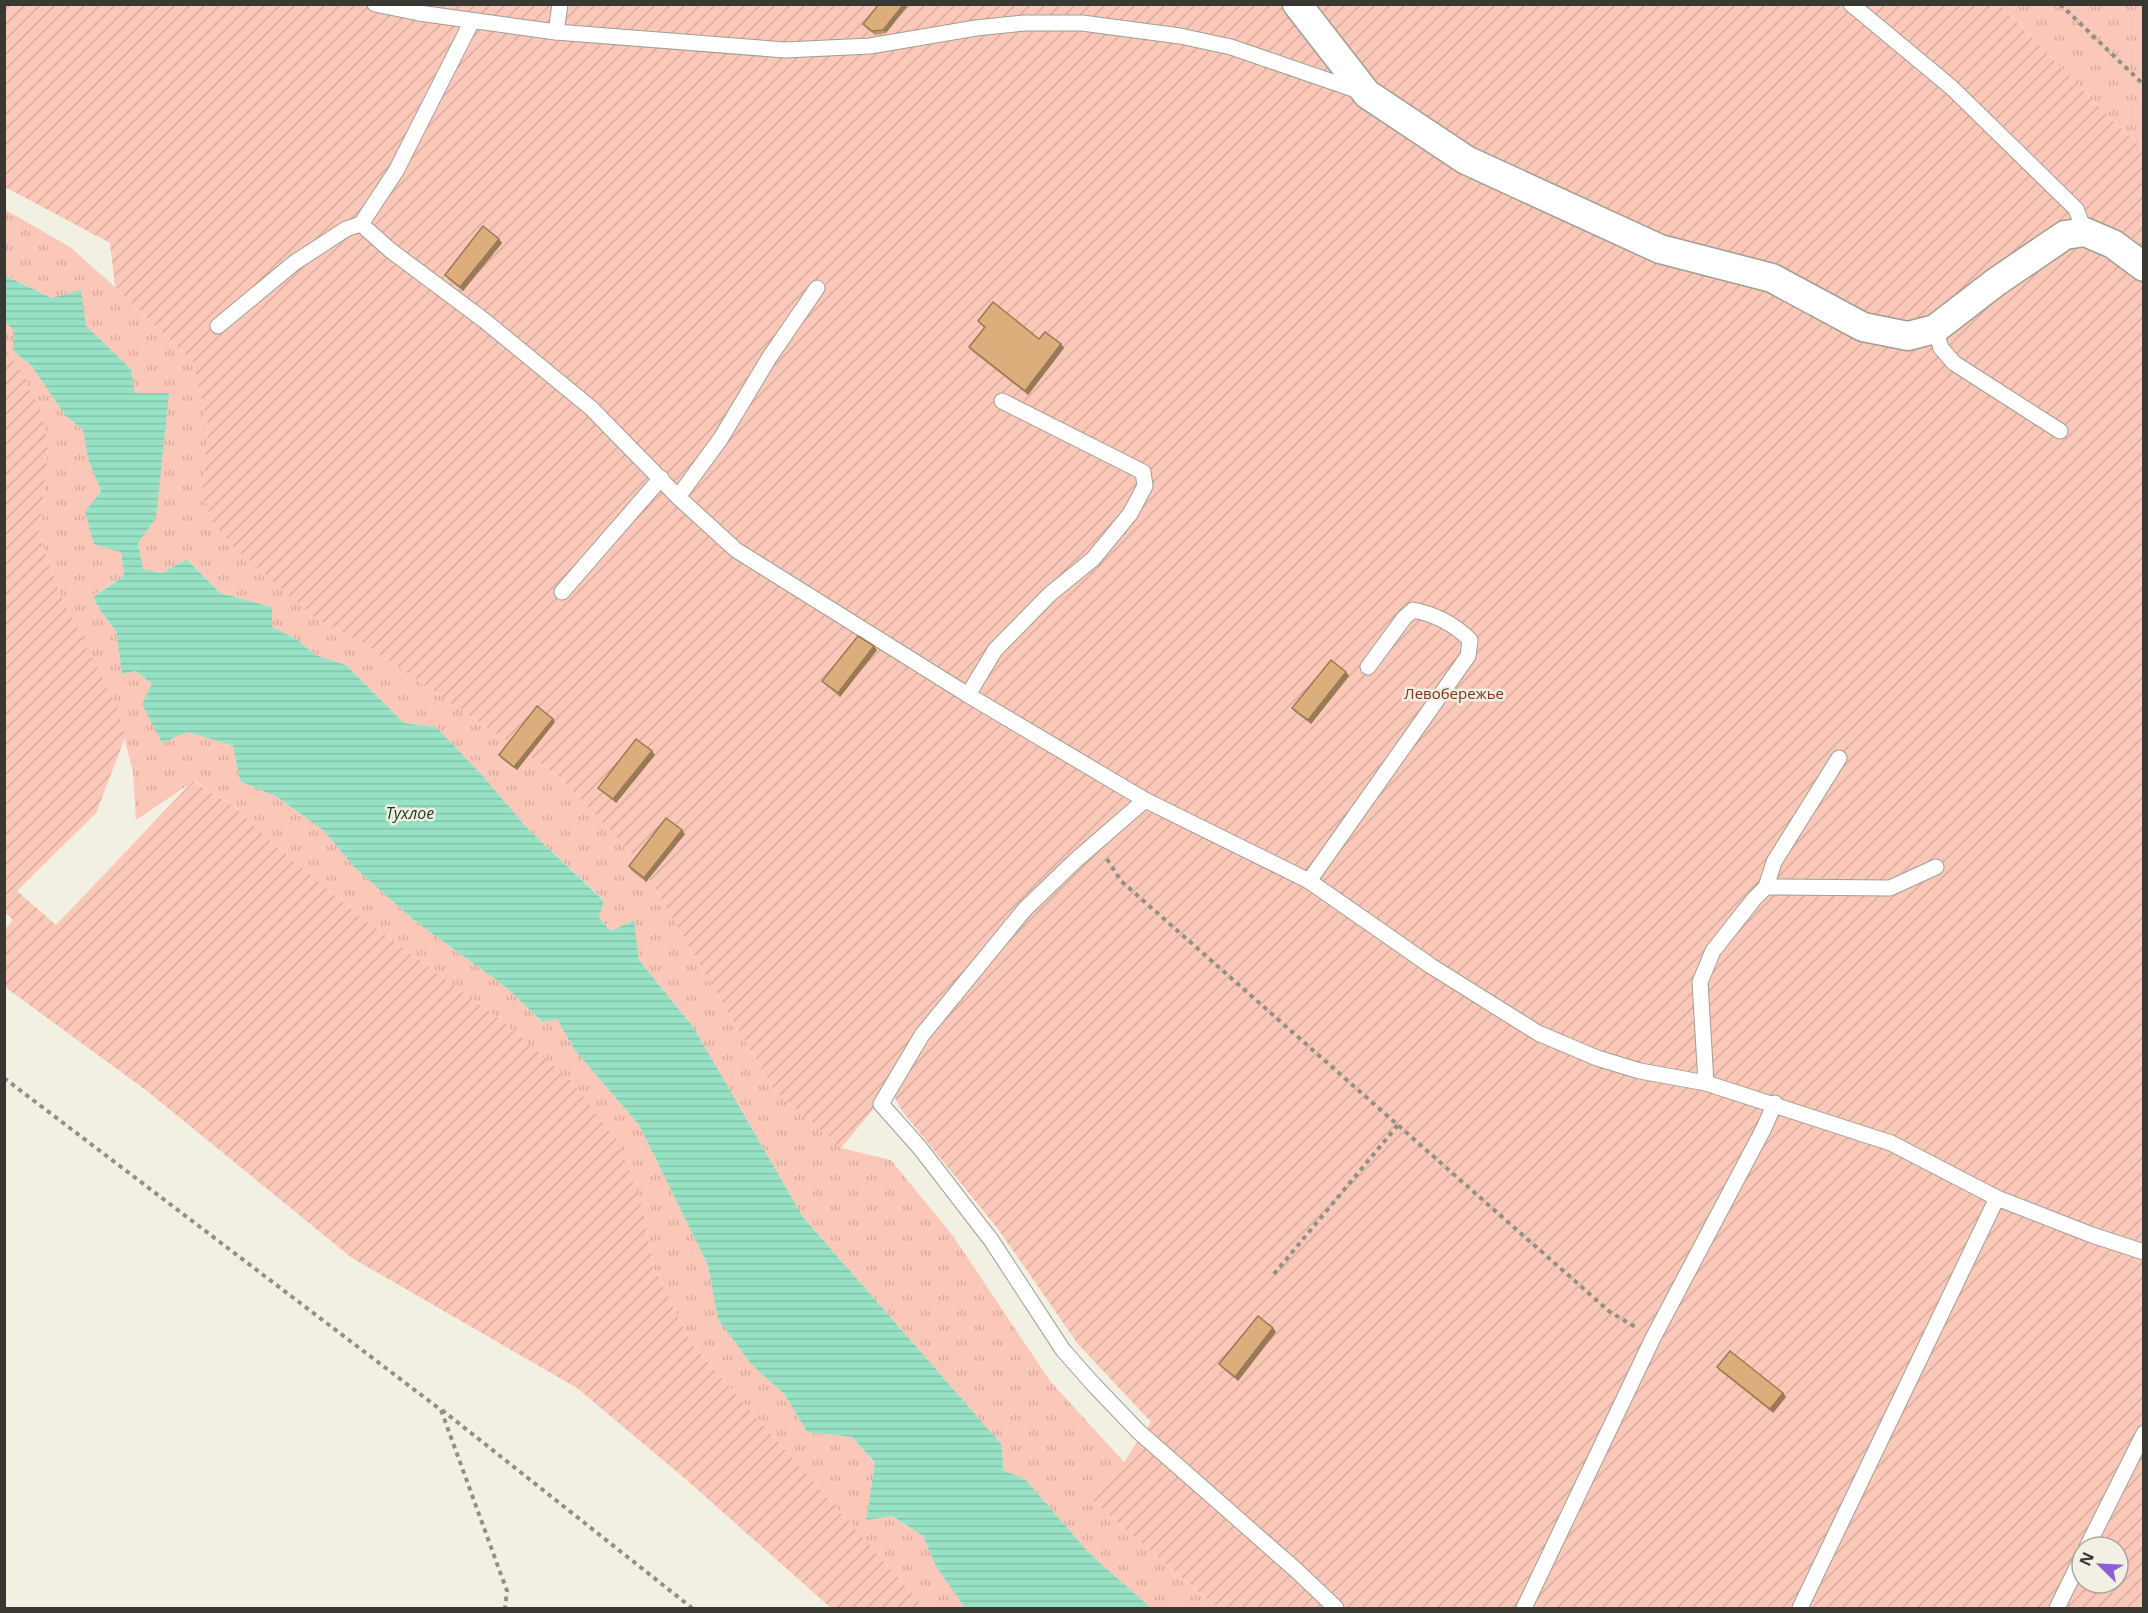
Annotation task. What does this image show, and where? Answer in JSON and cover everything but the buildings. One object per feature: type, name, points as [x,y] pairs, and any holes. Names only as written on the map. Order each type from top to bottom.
[{"type":"street","points":[[1297,4],[1367,94],[1466,160],[1660,249],[1772,278],[1863,327],[1908,336],[1935,329],[2045,247],[2065,235],[2085,232],[2113,244],[2144,267]]},
{"type":"lane","points":[[375,4],[472,21],[556,32],[785,50],[870,46],[976,28],[1023,23],[1082,23],[1180,36],[1231,47],[1367,94]]},
{"type":"lane","points":[[556,32],[560,4]]},
{"type":"lane","points":[[1851,4],[1951,87],[2076,208],[2085,232]]},
{"type":"lane","points":[[218,326],[294,263],[346,229],[361,224],[396,171],[472,21]]},
{"type":"lane","points":[[361,224],[390,250],[485,321],[591,408],[678,497],[736,550],[968,695],[1145,800],[1309,881],[1431,966],[1538,1033],[1597,1058],[1640,1071],[1706,1083],[1774,1103],[1891,1143],[1997,1198],[2092,1235],[2144,1252]]},
{"type":"lane","points":[[678,497],[721,438],[769,358],[817,288]]},
{"type":"lane","points":[[1935,329],[1941,348],[1954,363],[2060,430]]},
{"type":"lane","points":[[968,695],[995,650],[1050,594],[1093,559],[1130,514],[1145,486],[1143,472],[1002,401]]},
{"type":"lane","points":[[562,592],[661,478]]},
{"type":"lane","points":[[1309,881],[1468,656],[1470,640],[1459,629],[1427,613],[1413,610],[1404,618],[1368,667]]},
{"type":"lane","points":[[1706,1083],[1700,982],[1713,951],[1754,898],[1766,887],[1774,862],[1839,758]]},
{"type":"lane","points":[[1145,800],[1025,909],[922,1035],[881,1104],[920,1148],[991,1239],[1063,1350],[1093,1384],[1139,1432],[1336,1608]]},
{"type":"lane","points":[[1766,887],[1890,888],[1936,867]]},
{"type":"lane","points":[[1524,1608],[1653,1338],[1764,1128],[1774,1103]]},
{"type":"lane","points":[[1800,1608],[1997,1198]]},
{"type":"lane","points":[[2093,1535],[2144,1433]]},
{"type":"lane","points":[[2057,1608],[2070,1581]]},
{"type":"path","points":[[2060,4],[2144,85]]},
{"type":"path","points":[[1097,843],[1120,881],[1610,1312],[1653,1338]]},
{"type":"path","points":[[4,1078],[441,1410],[692,1608]]},
{"type":"path","points":[[1274,1274],[1398,1125]]},
{"type":"path","points":[[441,1410],[507,1591],[505,1608]]},
{"type":"green space","name":"Левобережье","points":[[4,5],[2000,5],[2120,128],[2143,148],[2143,1608],[1217,1608],[1093,1501],[1124,1462],[1151,1422],[1078,1344],[998,1229],[902,1111],[890,1089],[841,1148],[774,1090],[638,860],[561,778],[361,642],[318,620],[232,546],[214,523],[202,496],[208,427],[193,362],[115,287],[110,243],[5,187]]},
{"type":"green space","points":[[2000,5],[2143,5],[2143,148],[2120,128]]},
{"type":"green space","points":[[4,209],[70,247],[193,362],[208,427],[202,496],[318,620],[361,642],[561,778],[638,860],[774,1090],[841,1148],[891,1160],[953,1236],[1050,1381],[1124,1462],[1093,1501],[1217,1608],[1151,1608],[1089,1553],[1026,1480],[1003,1470],[1002,1445],[803,1217],[694,1028],[639,960],[634,921],[612,931],[599,918],[604,900],[528,829],[482,775],[436,727],[404,723],[346,665],[315,655],[298,640],[271,627],[272,607],[220,593],[188,559],[162,573],[142,569],[138,543],[156,518],[131,369],[52,298],[5,275]]},
{"type":"green space","points":[[5,322],[13,328],[13,351],[31,365],[65,415],[83,430],[88,459],[101,491],[86,512],[121,552],[124,576],[93,596],[100,610],[116,631],[122,674],[136,671],[152,684],[162,743],[188,732],[233,746],[240,781],[279,798],[324,831],[355,868],[415,921],[507,988],[541,1022],[557,1019],[574,1049],[639,1125],[708,1265],[719,1319],[751,1364],[785,1395],[807,1432],[852,1437],[875,1464],[866,1519],[891,1516],[923,1536],[937,1566],[965,1608],[925,1608],[691,1343],[653,1266],[644,1213],[501,1020],[361,917],[269,840],[235,807],[194,781],[136,820],[133,772],[117,709],[61,596],[39,535],[48,449],[16,364],[5,349]]},
{"type":"green space","points":[[5,349],[16,364],[41,410],[48,449],[39,535],[61,596],[118,709],[125,738],[96,813],[17,891],[56,925],[193,781],[235,807],[269,840],[361,917],[501,1020],[571,1081],[619,1143],[644,1213],[653,1266],[691,1343],[925,1608],[831,1608],[682,1476],[577,1388],[352,1258],[147,1091],[5,987],[5,929],[13,920],[4,911]]},
{"type":"water","name":"Тухлое","points":[[4,275],[52,298],[81,290],[86,326],[131,369],[135,393],[169,393],[156,518],[138,543],[143,569],[162,573],[187,559],[220,593],[272,607],[272,627],[298,640],[315,655],[346,665],[404,723],[436,727],[482,775],[528,829],[604,901],[599,918],[611,931],[634,920],[639,960],[694,1028],[803,1217],[1002,1445],[1003,1470],[1026,1480],[1089,1553],[1151,1608],[965,1608],[936,1566],[923,1536],[892,1516],[866,1520],[875,1463],[852,1437],[807,1432],[785,1395],[751,1364],[718,1319],[708,1265],[639,1125],[574,1049],[557,1019],[542,1022],[507,988],[415,921],[355,868],[324,831],[279,798],[240,781],[233,746],[188,732],[162,743],[142,704],[152,684],[136,671],[122,674],[116,631],[93,597],[124,576],[121,552],[94,544],[85,512],[101,491],[88,459],[83,430],[65,415],[31,365],[13,351],[13,329],[5,322]]}]
